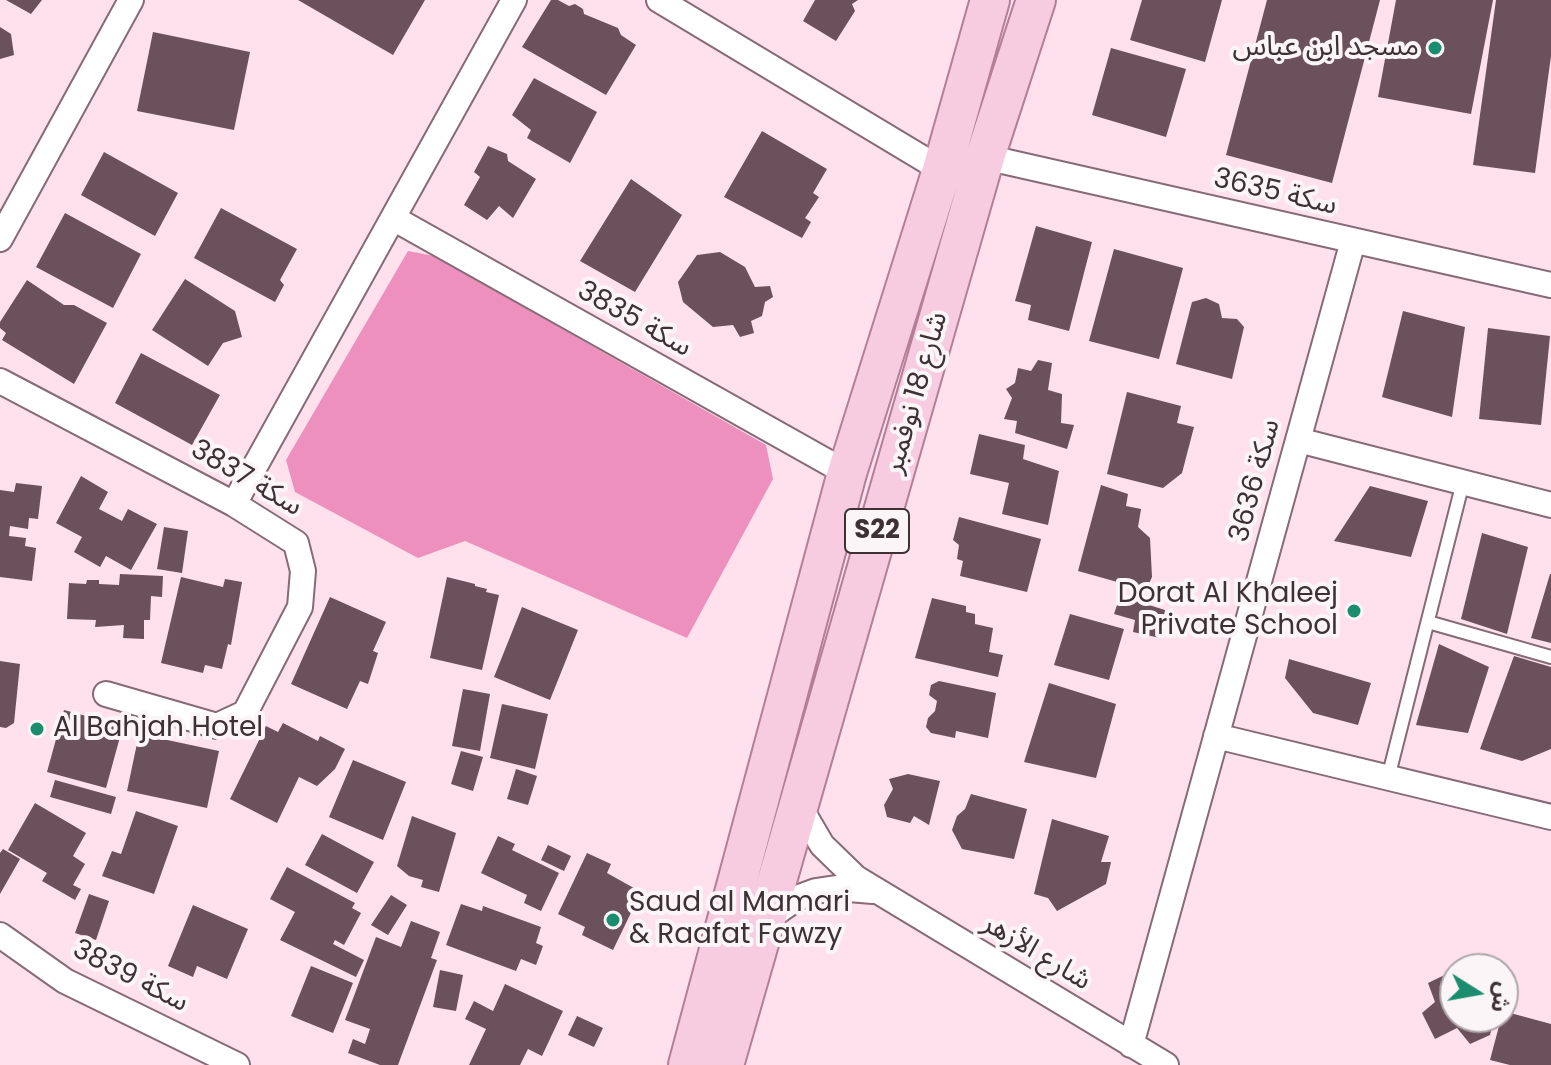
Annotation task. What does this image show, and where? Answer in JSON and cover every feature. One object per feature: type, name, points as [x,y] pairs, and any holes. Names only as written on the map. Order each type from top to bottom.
[{"type":"main road","name":"شارع 18 نوفمبر","points":[[688,1065],[847,473],[942,170],[990,0]]},
{"type":"main road","name":"شارع 18 نوفمبر","points":[[724,1065],[985,157],[1036,0]]},
{"type":"street","points":[[0,239],[131,0]]},
{"type":"street","points":[[234,504],[514,0]]},
{"type":"street","points":[[659,0],[942,170]]},
{"type":"street","name":"سكة 3635","points":[[985,157],[1551,285]]},
{"type":"street","name":"سكة 3835","points":[[393,218],[847,473]]},
{"type":"street","name":"سكة 3636","points":[[1131,1045],[1353,241]]},
{"type":"street","name":"سكة 3837","points":[[0,381],[234,504],[296,543],[303,571],[300,607],[245,713],[217,726],[106,694]]},
{"type":"street","points":[[1298,440],[1551,505]]},
{"type":"street","points":[[1216,736],[1551,817]]},
{"type":"street","name":"شارع الأزهر","points":[[798,804],[822,845],[856,878],[1166,1065]]},
{"type":"street","name":"شارع الأزهر","points":[[765,921],[780,908],[816,891],[846,888],[876,892]]},
{"type":"street","name":"سكة 3839","points":[[0,935],[65,981],[237,1065]]},
{"type":"lane","points":[[1388,778],[1463,482]]},
{"type":"lane","points":[[1428,622],[1551,657]]},
{"type":"shaded area","points":[[408,251],[434,256],[766,445],[773,479],[687,638],[465,541],[418,558],[295,492],[286,460]]},
{"type":"building","points":[[6,0],[42,0],[31,14]]},
{"type":"building","points":[[298,0],[425,0],[393,55]]},
{"type":"building","points":[[551,0],[569,6],[575,4],[583,9],[584,14],[618,28],[621,35],[636,45],[606,95],[522,47]]},
{"type":"building","points":[[815,0],[858,0],[852,4],[855,11],[836,41],[803,21]]},
{"type":"building","points":[[1142,0],[1222,0],[1205,62],[1130,40]]},
{"type":"building","points":[[1267,0],[1380,0],[1332,183],[1226,155]]},
{"type":"building","name":"مسجد ابن عباس","points":[[1396,0],[1493,0],[1471,114],[1378,97]]},
{"type":"building","points":[[1496,0],[1551,0],[1551,56],[1535,173],[1473,165]]},
{"type":"building","points":[[0,27],[11,34],[14,55],[0,59]]},
{"type":"building","points":[[153,32],[250,52],[234,130],[137,111]]},
{"type":"building","points":[[1111,48],[1186,69],[1166,137],[1092,115]]},
{"type":"building","points":[[534,78],[597,112],[570,163],[527,138],[531,130],[512,115]]},
{"type":"building","points":[[762,131],[827,169],[813,193],[819,197],[805,218],[811,222],[802,238],[724,197]]},
{"type":"building","points":[[488,146],[507,154],[508,161],[536,179],[513,218],[499,206],[487,220],[464,205],[480,177],[474,172]]},
{"type":"building","points":[[104,152],[178,193],[155,236],[81,195]]},
{"type":"building","points":[[631,179],[682,215],[635,292],[580,261]]},
{"type":"building","points":[[221,208],[297,249],[280,280],[284,285],[275,302],[194,258]]},
{"type":"building","points":[[65,213],[141,254],[113,308],[36,267]]},
{"type":"building","points":[[1036,226],[1092,242],[1069,331],[1028,320],[1031,305],[1015,301]]},
{"type":"building","points":[[1114,249],[1183,268],[1159,359],[1089,341]]},
{"type":"building","points":[[720,252],[745,267],[755,287],[770,286],[773,297],[765,302],[762,316],[751,321],[754,333],[740,337],[733,325],[713,327],[683,302],[678,282],[697,255]]},
{"type":"building","points":[[185,279],[235,311],[242,337],[223,343],[208,366],[152,330]]},
{"type":"building","points":[[27,280],[64,305],[74,305],[107,323],[74,384],[2,340],[6,333],[0,328],[0,322]]},
{"type":"building","points":[[1206,298],[1219,304],[1222,318],[1237,319],[1244,327],[1232,379],[1176,364],[1192,302]]},
{"type":"building","points":[[1403,311],[1465,327],[1452,417],[1382,397]]},
{"type":"building","points":[[1488,328],[1550,336],[1541,425],[1479,419]]},
{"type":"building","points":[[141,353],[220,395],[192,445],[115,403]]},
{"type":"building","points":[[1038,360],[1052,363],[1048,390],[1062,394],[1061,423],[1074,425],[1067,449],[1015,433],[1017,421],[1004,419],[1012,398],[1006,389],[1015,383],[1018,368],[1031,371]]},
{"type":"building","points":[[1127,392],[1181,406],[1177,423],[1194,427],[1182,473],[1163,488],[1107,474]]},
{"type":"building","points":[[979,434],[1025,445],[1023,459],[1059,471],[1048,525],[1002,514],[1009,483],[970,474]]},
{"type":"building","points":[[81,476],[108,492],[99,509],[122,521],[128,509],[157,524],[131,570],[106,556],[100,567],[74,552],[82,537],[56,523]]},
{"type":"building","points":[[16,483],[42,486],[38,519],[29,518],[28,529],[10,526],[9,536],[26,538],[25,546],[36,548],[32,581],[0,577],[0,490],[14,492]]},
{"type":"building","points":[[1101,485],[1128,494],[1126,506],[1141,509],[1138,527],[1150,538],[1152,577],[1146,590],[1078,571]]},
{"type":"building","points":[[1370,486],[1428,501],[1411,557],[1334,541]]},
{"type":"building","points":[[959,517],[1041,539],[1027,592],[960,576],[963,561],[957,559],[959,545],[953,540]]},
{"type":"building","points":[[164,527],[188,531],[182,573],[157,569]]},
{"type":"building","points":[[1482,533],[1528,547],[1507,634],[1461,619]]},
{"type":"building","points":[[120,574],[163,576],[162,597],[151,596],[150,620],[144,620],[144,639],[123,638],[124,625],[95,627],[96,620],[67,619],[69,583],[86,584],[87,580],[99,580],[99,584],[119,585]]},
{"type":"building","points":[[1551,574],[1551,643],[1531,638]]},
{"type":"building","points":[[181,577],[223,587],[225,579],[242,582],[231,645],[228,644],[222,669],[205,665],[203,673],[161,663]]},
{"type":"building","points":[[447,577],[475,584],[487,589],[486,592],[499,595],[482,670],[430,658]]},
{"type":"building","points":[[1120,596],[1165,610],[1160,638],[1133,632],[1135,620],[1114,614]]},
{"type":"building","points":[[330,597],[386,622],[373,651],[378,653],[368,684],[360,681],[347,709],[291,684]]},
{"type":"building","points":[[932,598],[966,606],[966,612],[975,614],[975,624],[993,628],[989,652],[1003,655],[998,677],[915,658]]},
{"type":"building","points":[[522,607],[578,630],[550,700],[494,677]]},
{"type":"building","points":[[1070,614],[1124,629],[1109,680],[1054,665]]},
{"type":"building","points":[[1439,644],[1489,667],[1468,733],[1416,725]]},
{"type":"building","points":[[1514,656],[1551,667],[1551,749],[1522,761],[1480,749]]},
{"type":"building","points":[[1289,659],[1371,683],[1358,725],[1313,713],[1285,678]]},
{"type":"building","points":[[0,661],[20,664],[14,723],[6,728],[0,727]]},
{"type":"building","points":[[939,681],[996,693],[988,738],[956,731],[955,738],[931,733],[926,727],[937,701],[929,695],[931,685]]},
{"type":"building","points":[[1049,683],[1116,704],[1096,778],[1024,762]]},
{"type":"building","points":[[463,689],[490,694],[480,751],[452,746]]},
{"type":"building","points":[[502,704],[548,714],[535,769],[490,758]]},
{"type":"building","points":[[64,710],[123,726],[106,788],[47,772]]},
{"type":"building","points":[[283,723],[318,741],[320,736],[345,749],[335,769],[317,786],[299,777],[277,823],[230,799],[266,726],[278,732]]},
{"type":"building","points":[[139,734],[219,751],[207,808],[127,791]]},
{"type":"building","points":[[461,751],[483,757],[473,791],[451,784]]},
{"type":"building","points":[[353,760],[406,782],[383,840],[329,817]]},
{"type":"building","points":[[516,769],[537,776],[528,805],[507,799]]},
{"type":"building","points":[[908,774],[940,781],[929,825],[914,816],[910,823],[887,817],[884,805],[893,789],[889,779]]},
{"type":"building","points":[[55,780],[116,797],[111,814],[50,797]]},
{"type":"building","points":[[971,794],[1027,809],[1014,859],[962,849],[952,830]]},
{"type":"building","points":[[35,803],[86,833],[73,856],[85,864],[73,885],[81,889],[75,900],[42,881],[47,873],[8,850]]},
{"type":"building","points":[[136,811],[178,826],[154,894],[102,876],[112,851],[121,854]]},
{"type":"building","points":[[412,816],[456,833],[439,892],[421,887],[423,880],[409,876],[397,866]]},
{"type":"building","points":[[1052,819],[1109,836],[1101,862],[1111,862],[1106,884],[1057,911],[1048,898],[1034,894]]},
{"type":"building","points":[[322,834],[374,862],[357,893],[305,865]]},
{"type":"building","points":[[498,836],[515,844],[512,850],[559,873],[541,911],[524,903],[527,895],[481,873]]},
{"type":"building","points":[[548,845],[571,856],[564,871],[541,860]]},
{"type":"building","points":[[3,849],[20,859],[0,894],[0,853]]},
{"type":"building","points":[[587,853],[611,864],[607,873],[641,892],[613,950],[582,935],[585,927],[558,914]]},
{"type":"building","points":[[287,867],[355,903],[352,908],[361,913],[344,945],[335,940],[333,944],[364,960],[356,977],[280,940],[295,912],[270,899]]},
{"type":"building","points":[[89,894],[109,901],[96,940],[75,933]]},
{"type":"building","points":[[391,895],[407,905],[388,935],[371,925]]},
{"type":"building","points":[[461,904],[482,911],[483,906],[541,927],[536,943],[543,946],[536,965],[521,959],[516,971],[446,945]]},
{"type":"building","points":[[193,905],[248,929],[227,979],[197,966],[193,977],[168,966]]},
{"type":"building","points":[[411,921],[440,932],[431,958],[437,960],[398,1065],[380,1065],[348,1053],[353,1039],[365,1044],[370,1029],[345,1020],[376,937],[401,947]]},
{"type":"building","points":[[311,966],[353,983],[333,1033],[291,1016]]},
{"type":"building","points":[[440,970],[463,975],[456,1011],[433,1007]]},
{"type":"building","points":[[1439,978],[1439,1033],[1447,1033],[1435,1039],[1422,1013],[1435,1002],[1428,983]]},
{"type":"building","points":[[505,984],[563,1011],[542,1056],[528,1049],[520,1065],[469,1065],[486,1029],[465,1019],[474,1001],[493,1011]]},
{"type":"building","points":[[1519,1015],[1551,1024],[1551,1065],[1510,1065],[1490,1060],[1497,1033],[1519,1033]]},
{"type":"building","points":[[577,1016],[603,1028],[594,1047],[568,1035]]},
{"type":"building","points":[[1461,1033],[1491,1033],[1490,1035],[1470,1044]]},
{"type":"place","name":"مسجد ابن عباس","points":[[1435,48]]},
{"type":"place","name":"Dorat Al Khaleej Private School","points":[[1354,611]]},
{"type":"place","name":"Al Bahjah Hotel","points":[[37,729]]},
{"type":"place","name":"Saud al Mamari & Raafat Fawzy","points":[[613,920]]}]
